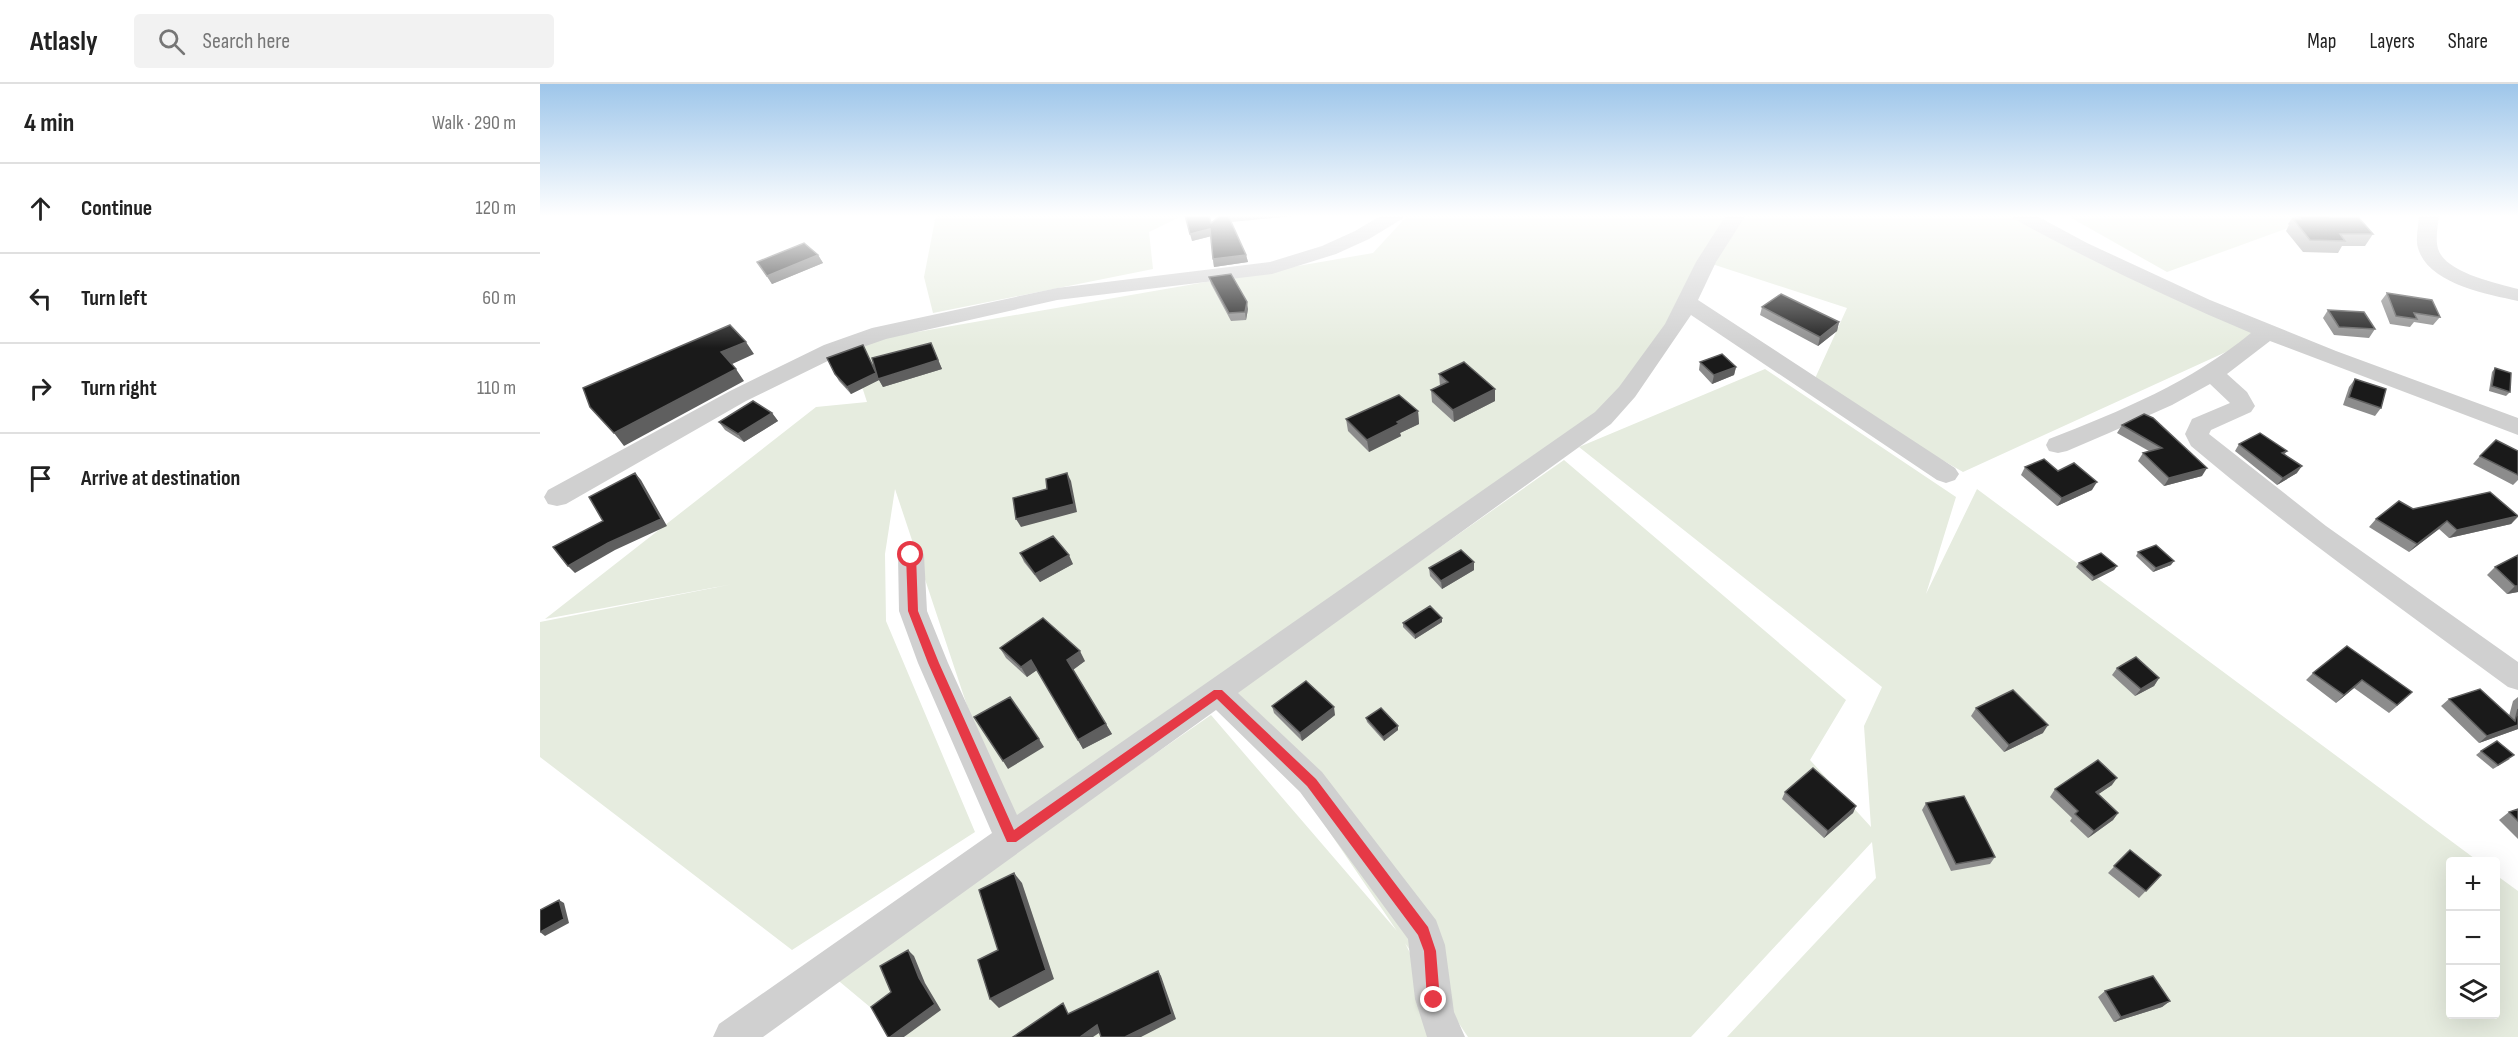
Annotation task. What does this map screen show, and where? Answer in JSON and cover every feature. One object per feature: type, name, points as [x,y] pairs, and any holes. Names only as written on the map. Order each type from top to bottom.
[{"type":"street","points":[[557,497],[738,396],[832,350],[880,333],[1058,294],[1272,268],[1299,259]]},
{"type":"street","points":[[732,1037],[1604,418],[1651,361],[1675,325],[1708,259]]},
{"type":"street","points":[[2107,259],[2205,306],[2518,428]]},
{"type":"street","points":[[2436,259],[2462,278],[2518,295]]},
{"type":"street","points":[[1686,302],[1946,474]]},
{"type":"street","points":[[2058,445],[2136,414],[2212,373],[2268,331]]},
{"type":"street","points":[[2212,373],[2239,397],[2243,406],[2201,425],[2197,434],[2200,440],[2244,478],[2306,525],[2518,678]]},
{"type":"street","points":[[911,555],[913,611],[933,663],[1011,838]]},
{"type":"street","points":[[1218,693],[1311,782],[1424,932],[1430,951],[1434,1000],[1446,1037]]},
{"type":"shaded area","points":[[927,259],[1152,259],[1153,269],[933,313],[924,277]]},
{"type":"shaded area","points":[[1336,259],[1704,259],[1627,392],[1011,838],[895,489],[885,554],[886,621],[975,832],[792,950],[540,757],[540,622],[733,584],[545,619],[816,407],[867,402],[848,344]]},
{"type":"shaded area","points":[[1708,259],[2108,259],[2261,336],[1963,472],[1812,385],[1847,308],[1706,262]]},
{"type":"shaded area","points":[[2145,259],[2202,259],[2167,272]]},
{"type":"shaded area","points":[[1765,369],[1956,497],[1926,594],[1977,489],[2473,857],[2446,857],[2446,1019],[2500,1019],[2500,878],[2518,891],[2518,1037],[1727,1037],[1876,878],[1872,842],[1691,1037],[1468,1037],[1405,943],[1452,1037],[906,1037],[834,977],[1211,715],[1397,931],[1234,692],[1564,460],[1846,700],[1810,760],[1871,827],[1864,726],[1882,687],[1579,447]]},
{"type":"building","points":[[763,259],[807,259],[767,276],[757,262]]},
{"type":"building","points":[[1231,274],[1247,302],[1245,312],[1229,313],[1209,277]]},
{"type":"building","points":[[2387,293],[2432,300],[2440,317],[2414,313],[2417,319],[2396,316]]},
{"type":"building","points":[[1781,294],[1839,322],[1820,337],[1762,307]]},
{"type":"building","points":[[2328,310],[2364,312],[2375,329],[2339,327]]},
{"type":"building","points":[[730,325],[746,342],[721,352],[736,369],[614,433],[590,407],[583,388]]},
{"type":"building","points":[[931,343],[938,360],[878,379],[872,358]]},
{"type":"building","points":[[863,345],[876,373],[847,387],[835,374],[827,358]]},
{"type":"building","points":[[1722,354],[1736,367],[1714,375],[1700,362]]},
{"type":"building","points":[[1464,362],[1495,389],[1453,410],[1431,390],[1448,382],[1439,374]]},
{"type":"building","points":[[2495,368],[2511,373],[2510,392],[2492,386]]},
{"type":"building","points":[[2355,379],[2386,389],[2381,408],[2349,397]]},
{"type":"building","points":[[1399,395],[1418,411],[1397,422],[1399,424],[1367,440],[1346,419]]},
{"type":"building","points":[[753,401],[772,413],[738,434],[719,422]]},
{"type":"building","points":[[2144,414],[2153,418],[2207,468],[2169,478],[2143,453],[2162,448],[2122,425]]},
{"type":"building","points":[[2260,433],[2287,451],[2282,453],[2302,466],[2283,478],[2239,444]]},
{"type":"building","points":[[2496,440],[2518,451],[2518,475],[2480,456]]},
{"type":"building","points":[[2044,459],[2058,471],[2074,463],[2097,482],[2062,498],[2025,467]]},
{"type":"building","points":[[635,473],[661,519],[608,543],[568,566],[553,547],[603,521],[589,497]]},
{"type":"building","points":[[1067,473],[1074,504],[1016,519],[1013,498],[1047,489],[1046,479]]},
{"type":"building","points":[[2490,492],[2518,516],[2457,530],[2447,521],[2417,544],[2376,519],[2399,501],[2413,509]]},
{"type":"building","points":[[1053,536],[1069,555],[1035,574],[1020,553]]},
{"type":"building","points":[[2156,545],[2174,561],[2156,568],[2138,552]]},
{"type":"building","points":[[1461,550],[1474,562],[1441,581],[1429,568]]},
{"type":"building","points":[[2101,553],[2117,566],[2094,577],[2079,563]]},
{"type":"building","points":[[2518,555],[2518,586],[2515,586],[2495,567]]},
{"type":"building","points":[[1430,606],[1442,618],[1415,635],[1403,623]]},
{"type":"building","points":[[1043,618],[1080,651],[1067,660],[1106,724],[1078,740],[1031,660],[1021,667],[1000,648]]},
{"type":"building","points":[[2347,646],[2412,692],[2397,705],[2362,680],[2344,695],[2313,673]]},
{"type":"building","points":[[2136,657],[2159,678],[2141,689],[2117,668]]},
{"type":"building","points":[[1306,681],[1334,707],[1300,733],[1272,706]]},
{"type":"building","points":[[2480,689],[2515,721],[2518,709],[2518,725],[2487,736],[2449,699]]},
{"type":"building","points":[[2013,690],[2048,725],[2009,745],[1976,708]]},
{"type":"building","points":[[1010,697],[1039,739],[1003,761],[974,717]]},
{"type":"building","points":[[1381,708],[1398,726],[1383,737],[1366,718]]},
{"type":"building","points":[[2497,741],[2514,755],[2498,765],[2481,751]]},
{"type":"building","points":[[2098,760],[2117,778],[2096,792],[2118,813],[2094,831],[2075,814],[2078,811],[2055,789]]},
{"type":"building","points":[[1813,768],[1856,806],[1828,831],[1785,792]]},
{"type":"building","points":[[1964,796],[1995,857],[1956,864],[1926,803]]},
{"type":"building","points":[[2518,809],[2518,821],[2509,812]]},
{"type":"building","points":[[2130,850],[2161,875],[2146,891],[2114,866]]},
{"type":"building","points":[[1014,873],[1046,970],[990,999],[978,960],[998,950],[979,890]]},
{"type":"building","points":[[559,900],[564,919],[540,932],[540,910]]},
{"type":"building","points":[[908,950],[919,978],[935,1004],[888,1037],[871,1007],[891,992],[880,966]]},
{"type":"building","points":[[1158,971],[1172,1014],[1125,1037],[1101,1037],[1097,1025],[1080,1037],[1013,1037],[1063,1003],[1068,1014]]},
{"type":"building","points":[[2153,976],[2170,1001],[2121,1017],[2105,991]]},
{"type":"route","points":[[911,555],[913,611],[933,663],[1011,838],[1218,693],[1311,782],[1424,932],[1430,951],[1434,1000]]}]
